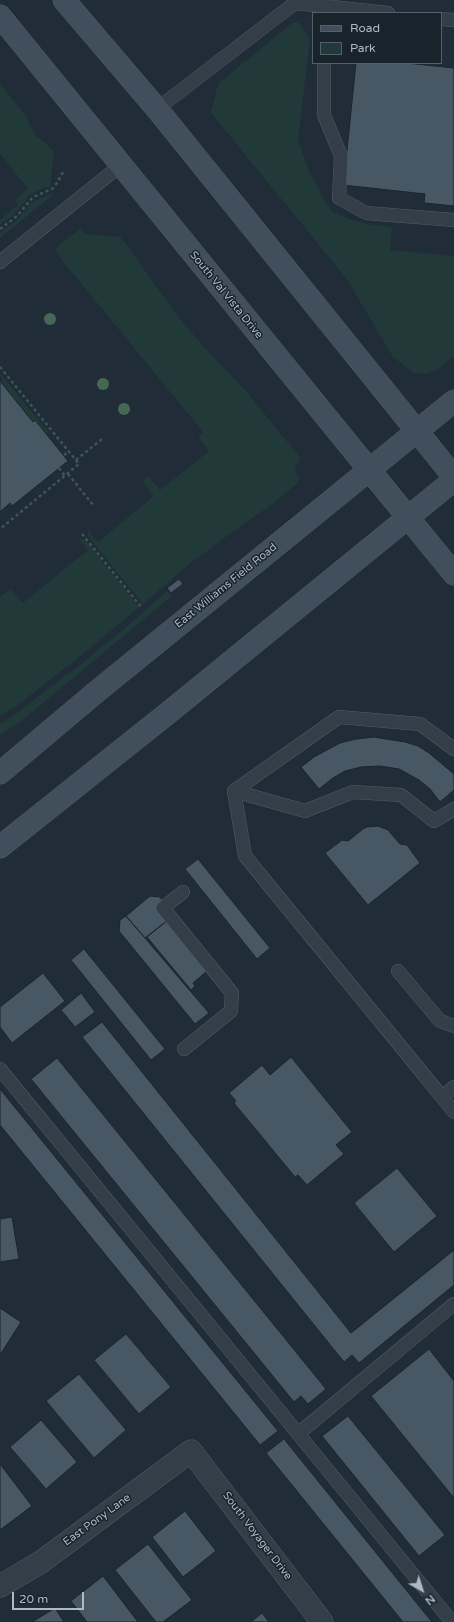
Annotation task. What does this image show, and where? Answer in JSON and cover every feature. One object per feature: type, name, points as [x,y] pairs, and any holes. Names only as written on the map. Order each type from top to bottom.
[{"type":"main road","points":[[64,0],[157,109],[454,477]]},
{"type":"main road","name":"South Val Vista Drive","points":[[0,16],[454,574]]},
{"type":"main road","name":"East Williams Field Road","points":[[0,773],[95,693],[454,401]]},
{"type":"main road","points":[[0,847],[409,518],[454,480]]},
{"type":"street","name":"East Pony Lane","points":[[0,1586],[41,1562],[191,1451]]},
{"type":"street","name":"South Voyager Drive","points":[[191,1451],[322,1622]]},
{"type":"lane","points":[[157,109],[295,3],[325,10],[367,12]]},
{"type":"lane","points":[[442,19],[454,20]]},
{"type":"lane","points":[[324,64],[324,115],[341,156],[339,198],[366,212],[454,220]]},
{"type":"lane","points":[[0,262],[121,165]]},
{"type":"lane","points":[[234,791],[339,717],[420,724],[454,749]]},
{"type":"lane","points":[[234,791],[305,811],[353,792],[401,795],[434,821],[454,809]]},
{"type":"lane","points":[[234,791],[245,856],[454,1112]]},
{"type":"lane","points":[[183,892],[163,908],[232,993],[231,1011],[184,1049]]},
{"type":"lane","points":[[398,971],[440,1021],[454,1026]]},
{"type":"lane","points":[[0,1069],[452,1622]]},
{"type":"lane","points":[[442,1097],[454,1087]]},
{"type":"lane","points":[[298,1434],[454,1304]]},
{"type":"path","points":[[0,229],[16,216],[33,197],[52,189],[63,172]]},
{"type":"path","points":[[0,367],[80,464],[0,528]]},
{"type":"path","points":[[76,460],[102,439]]},
{"type":"path","points":[[64,455],[69,451]]},
{"type":"path","points":[[59,468],[94,506]]},
{"type":"path","points":[[82,534],[142,608]]},
{"type":"green space","points":[[298,22],[310,40],[298,140],[311,176],[331,211],[349,219],[371,225],[392,227],[390,250],[454,256],[454,356],[438,369],[427,374],[414,373],[393,357],[346,278],[211,113],[218,84],[292,23]]},
{"type":"green space","points":[[0,83],[26,117],[36,136],[47,144],[54,152],[50,187],[43,188],[29,196],[13,216],[0,224],[0,220],[18,205],[15,201],[16,199],[28,189],[0,153]]},
{"type":"green space","points":[[53,193],[54,194],[0,238],[0,232],[16,221],[32,202]]},
{"type":"green space","points":[[81,228],[85,234],[120,237],[180,319],[204,347],[245,390],[300,459],[295,468],[295,474],[299,476],[299,481],[297,484],[271,505],[192,562],[143,604],[88,536],[88,530],[98,542],[154,496],[143,482],[145,478],[150,478],[160,490],[209,451],[199,438],[203,432],[57,254],[57,247]]},
{"type":"green space","points":[[0,373],[49,433],[47,434],[36,421],[33,422],[0,381]]},
{"type":"green space","points":[[79,539],[84,539],[139,607],[83,654],[19,704],[0,716],[0,597],[11,589],[23,603],[88,550]]},
{"type":"green space","points":[[167,591],[172,596],[20,722],[0,735],[0,724],[77,667],[129,625]]},
{"type":"building","points":[[356,64],[416,64],[454,68],[454,206],[424,203],[425,194],[343,185],[344,179],[333,178],[335,159],[346,160]]},
{"type":"building","points":[[0,381],[33,422],[35,420],[68,461],[12,506],[10,503],[0,512]]},
{"type":"building","points":[[179,579],[183,584],[171,593],[167,588]]},
{"type":"building","points":[[374,737],[405,742],[418,746],[429,753],[454,774],[454,790],[440,802],[430,789],[419,780],[399,769],[380,766],[361,767],[345,771],[319,789],[301,767],[314,757],[340,743]]},
{"type":"building","points":[[378,826],[388,830],[400,844],[407,845],[420,863],[368,905],[325,853],[342,840],[348,841],[363,829]]},
{"type":"building","points":[[198,859],[270,948],[257,959],[185,869]]},
{"type":"building","points":[[150,896],[160,897],[184,927],[168,920],[145,938],[126,916]]},
{"type":"building","points":[[126,916],[209,1013],[195,1024],[119,931],[120,920]]},
{"type":"building","points":[[168,920],[207,971],[193,983],[195,986],[191,990],[147,937]]},
{"type":"building","points":[[84,949],[165,1049],[151,1060],[71,960]]},
{"type":"building","points":[[43,973],[65,1001],[12,1043],[0,1027],[0,1007]]},
{"type":"building","points":[[81,993],[95,1012],[75,1027],[61,1010]]},
{"type":"building","points":[[102,1022],[351,1333],[454,1250],[454,1285],[359,1363],[352,1355],[344,1362],[82,1037]]},
{"type":"building","points":[[291,1057],[352,1132],[336,1145],[344,1154],[307,1185],[298,1175],[295,1177],[234,1103],[236,1101],[229,1093],[262,1065],[270,1075]]},
{"type":"building","points":[[57,1058],[326,1389],[308,1404],[301,1396],[294,1402],[31,1079]]},
{"type":"building","points":[[0,1089],[278,1431],[260,1445],[0,1125]]},
{"type":"building","points":[[397,1168],[437,1216],[394,1252],[354,1203]]},
{"type":"building","points":[[12,1217],[19,1259],[0,1262],[0,1219]]},
{"type":"building","points":[[0,1308],[21,1322],[0,1355]]},
{"type":"building","points":[[126,1334],[171,1387],[139,1414],[94,1360]]},
{"type":"building","points":[[429,1349],[454,1381],[454,1498],[371,1396]]},
{"type":"building","points":[[79,1374],[126,1430],[94,1458],[46,1401]]},
{"type":"building","points":[[348,1416],[445,1535],[419,1556],[322,1436]]},
{"type":"building","points":[[41,1420],[77,1462],[46,1489],[10,1447]]},
{"type":"building","points":[[284,1439],[432,1622],[403,1622],[266,1453]]},
{"type":"building","points":[[0,1464],[32,1506],[0,1530]]},
{"type":"building","points":[[185,1511],[216,1551],[183,1577],[152,1537]]},
{"type":"building","points":[[148,1544],[192,1600],[163,1622],[156,1622],[115,1570]]},
{"type":"building","points":[[103,1576],[138,1622],[87,1622],[71,1601]]},
{"type":"building","points":[[55,1608],[64,1622],[32,1622]]},
{"type":"building","points":[[262,1613],[269,1622],[251,1622]]}]
